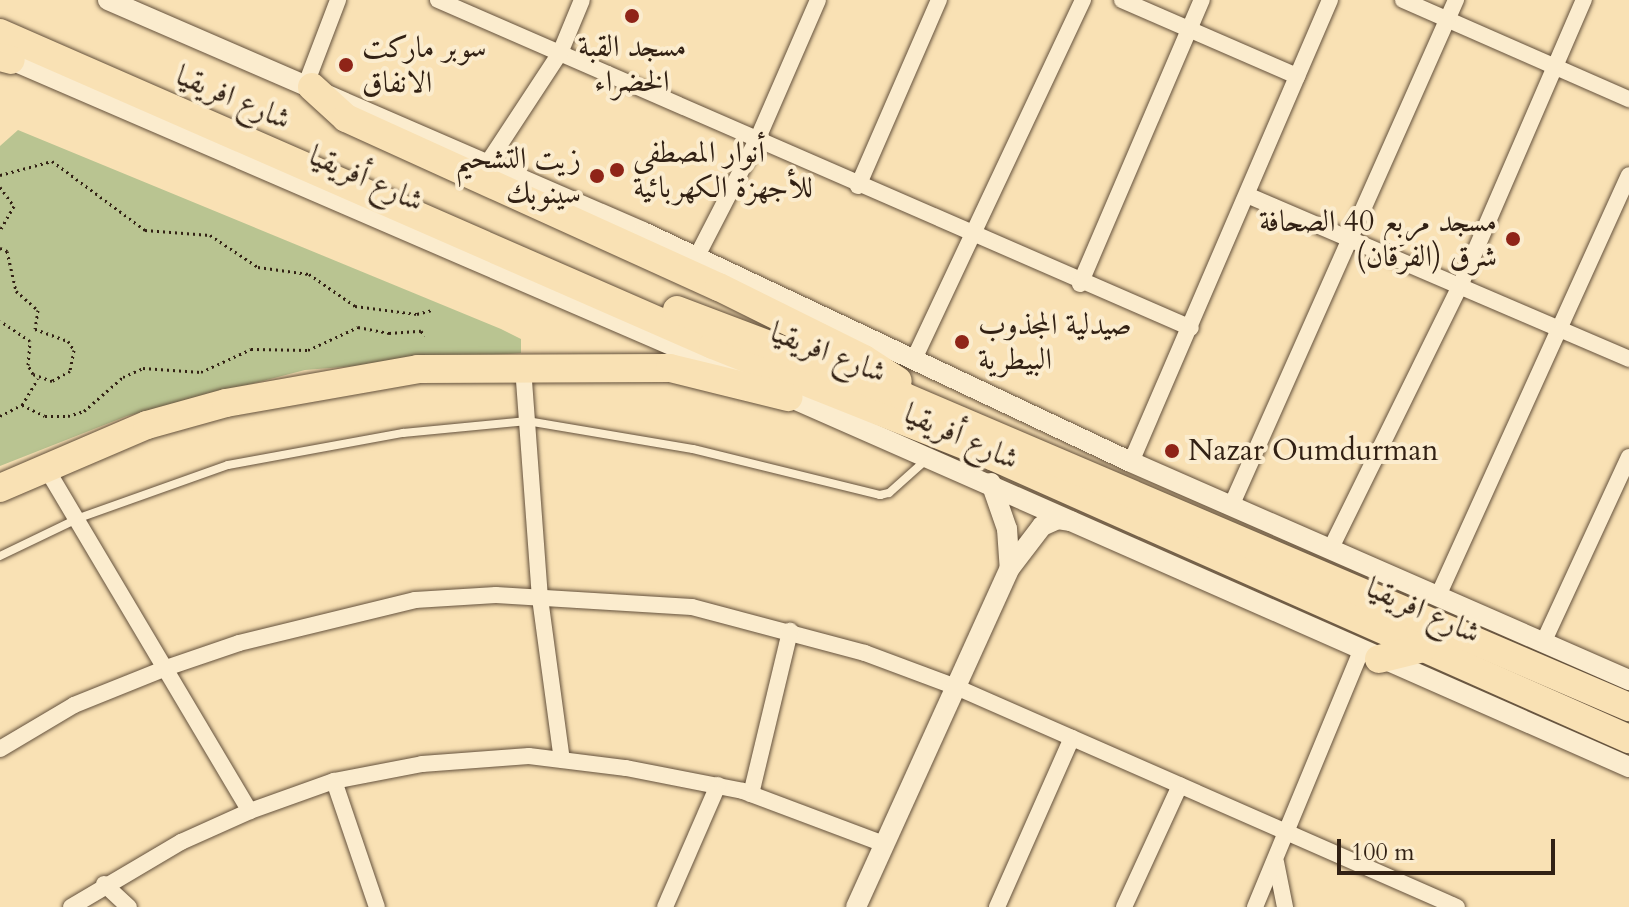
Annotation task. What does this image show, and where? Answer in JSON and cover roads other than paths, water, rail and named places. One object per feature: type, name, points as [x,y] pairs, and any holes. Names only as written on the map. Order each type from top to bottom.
[{"type":"highway","name":"شارع افريقيا","points":[[0,13],[472,229],[713,345],[994,457],[1629,739]]},
{"type":"highway","name":"شارع افريقيا","points":[[0,33],[472,229],[949,415],[1629,707]]},
{"type":"highway","points":[[309,85],[346,118],[719,287],[864,359],[949,415]]},
{"type":"highway","points":[[0,488],[147,425],[226,403],[418,369],[670,368],[788,397]]},
{"type":"highway","points":[[1370,655],[1423,648]]},
{"type":"highway","points":[[1591,690],[1629,681]]},
{"type":"street","name":"شارع أفريقيا","points":[[108,0],[487,164],[696,258],[1131,462],[1629,681]]},
{"type":"street","points":[[309,85],[338,0]]},
{"type":"street","points":[[487,164],[560,53],[582,0]]},
{"type":"street","points":[[696,258],[758,138],[818,0]]},
{"type":"street","points":[[858,186],[939,0]]},
{"type":"street","points":[[914,359],[1083,0]]},
{"type":"street","points":[[1122,0],[1297,76]]},
{"type":"street","points":[[1080,284],[1202,0]]},
{"type":"street","points":[[1131,462],[1330,0]]},
{"type":"street","points":[[1403,0],[1629,99]]},
{"type":"street","points":[[1232,504],[1456,0]]},
{"type":"street","points":[[1330,550],[1460,286],[1584,0]]},
{"type":"street","points":[[449,2],[758,138],[972,237],[1191,328]]},
{"type":"street","name":"شارع أفريقيا","points":[[4,57],[931,456],[1370,655],[1629,767]]},
{"type":"street","points":[[1438,596],[1629,175]]},
{"type":"street","points":[[1247,195],[1629,359]]},
{"type":"street","points":[[523,367],[540,598],[562,760]]},
{"type":"street","points":[[1543,643],[1629,457]]},
{"type":"street","points":[[46,468],[79,518],[250,811]]},
{"type":"street","points":[[991,483],[1007,529],[1010,568]]},
{"type":"street","points":[[856,907],[1010,568],[1042,526],[1058,519],[1075,521]]},
{"type":"street","points":[[0,749],[74,705],[166,668],[239,643],[415,600],[540,598],[692,607],[790,631],[956,687],[1446,905]]},
{"type":"street","points":[[751,794],[790,631]]},
{"type":"street","points":[[1255,907],[1370,655]]},
{"type":"street","points":[[997,907],[1072,738]]},
{"type":"street","points":[[71,907],[104,884],[250,811],[334,781],[422,764],[529,756],[718,785],[751,794],[884,844]]},
{"type":"street","points":[[334,781],[377,907]]},
{"type":"street","points":[[665,907],[718,785]]},
{"type":"street","points":[[1124,907],[1180,785]]},
{"type":"street","points":[[1276,862],[1285,907]]},
{"type":"street","points":[[104,884],[129,907]]},
{"type":"lane","points":[[0,556],[79,518],[228,465],[403,433],[527,421],[693,449],[880,495],[889,493],[931,456]]},
{"type":"place","name":"مسجد القبة الخضراء","points":[[632,16]]},
{"type":"place","name":"سوبر ماركت الانفاق","points":[[346,65]]},
{"type":"place","name":"أنوار المصطفى للأجهزة الكهربائية","points":[[617,170]]},
{"type":"place","name":"زيت التشحيم سينوبك","points":[[597,176]]},
{"type":"place","name":"مسجد مربع 40 الصحافة شرق (الفرقان)","points":[[1513,239]]},
{"type":"place","name":"صيدلية المجذوب البيطرية","points":[[962,342]]},
{"type":"place","name":"Nazar Oumdurman","points":[[1172,451]]}]
